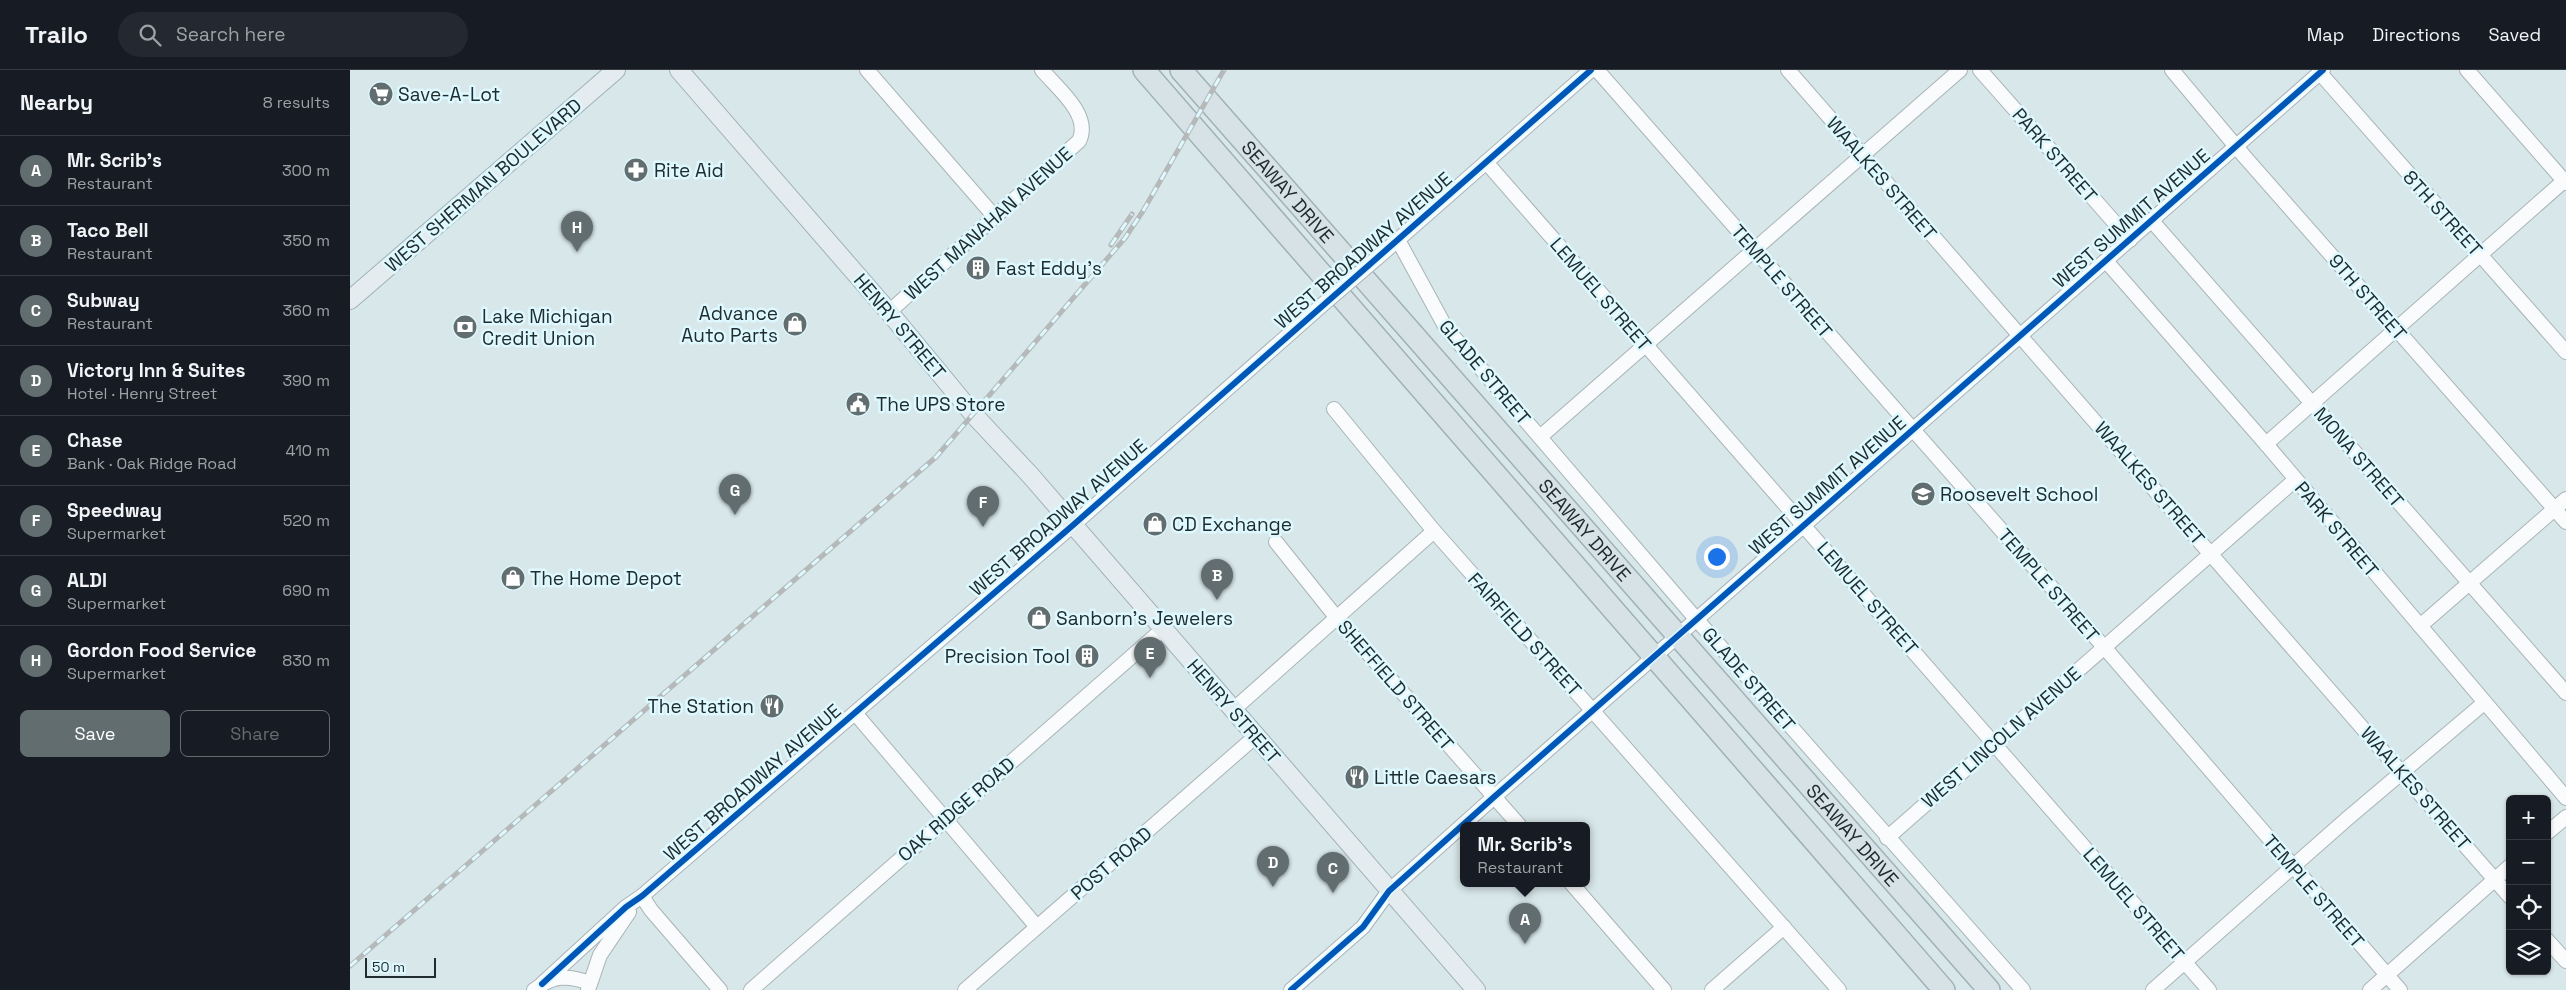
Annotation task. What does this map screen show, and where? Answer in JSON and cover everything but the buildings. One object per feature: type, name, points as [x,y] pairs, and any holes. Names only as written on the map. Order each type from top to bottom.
[{"type":"highway","name":"SEAWAY DRIVE","points":[[1144,70],[1944,990]]},
{"type":"highway","name":"SEAWAY DRIVE","points":[[1182,70],[1676,638],[1774,745],[1989,990]]},
{"type":"highway","points":[[1520,503],[1527,490],[1532,488],[1539,490],[1676,638]]},
{"type":"highway","points":[[1674,681],[1696,695],[1782,794],[1798,809],[1810,807],[1812,802],[1808,784]]},
{"type":"main road","name":"WEST SHERMAN BOULEVARD","points":[[350,300],[616,70]]},
{"type":"main road","name":"HENRY STREET","points":[[679,70],[889,312],[974,415],[1163,629],[1476,990]]},
{"type":"street","points":[[867,70],[994,216]]},
{"type":"street","name":"WEST MANAHAN AVENUE","points":[[889,312],[994,216],[1072,149],[1083,132],[1082,120],[1078,113],[1042,70]]},
{"type":"street","name":"WEST BROADWAY AVENUE","points":[[538,987],[626,907],[642,896],[1072,526],[1591,70]]},
{"type":"street","name":"TEMPLE STREET","points":[[1597,70],[2104,647],[2400,990]]},
{"type":"street","name":"WAALKES STREET","points":[[1788,70],[2212,553],[2506,893]]},
{"type":"street","points":[[1540,438],[1960,70]]},
{"type":"street","name":"PARK STREET","points":[[1980,70],[2130,240]]},
{"type":"street","name":"9TH STREET","points":[[2172,70],[2566,522]]},
{"type":"street","points":[[2266,444],[2565,181],[2467,70]]},
{"type":"street","name":"WEST SUMMIT AVENUE","points":[[1466,822],[2321,72]]},
{"type":"street","name":"8TH STREET","points":[[2321,72],[2566,352]]},
{"type":"street","name":"LEMUEL STREET","points":[[1486,162],[2209,990]]},
{"type":"street","name":"MONA STREET","points":[[2152,221],[2566,693]]},
{"type":"street","name":"GLADE STREET","points":[[1398,240],[1446,328],[1887,838],[2023,990]]},
{"type":"street","name":"PARK STREET","points":[[2106,261],[2266,444],[2566,798]]},
{"type":"street","name":"FAIRFIELD STREET","points":[[1334,409],[1434,532],[1839,990]]},
{"type":"street","name":"WEST LINCOLN AVENUE","points":[[1887,838],[2295,480]]},
{"type":"street","points":[[2420,626],[2566,499]]},
{"type":"street","points":[[1233,710],[1434,532]]},
{"type":"street","name":"SHEFFIELD STREET","points":[[1276,542],[1336,617],[1516,822]]},
{"type":"street","name":"OAK RIDGE ROAD","points":[[750,990],[944,818],[1163,629]]},
{"type":"street","points":[[2153,990],[2292,866],[2484,703]]},
{"type":"street","points":[[855,713],[1037,927]]},
{"type":"street","name":"POST ROAD","points":[[966,990],[1256,736]]},
{"type":"street","points":[[2551,830],[2566,817]]},
{"type":"street","name":"WEST SUMMIT AVENUE","points":[[1291,990],[1363,927],[1389,891],[1460,827]]},
{"type":"street","points":[[2370,990],[2506,870]]},
{"type":"street","points":[[1574,887],[1664,990]]},
{"type":"street","points":[[589,987],[600,955],[642,896],[651,910],[720,990]]},
{"type":"street","points":[[1712,990],[1784,927]]},
{"type":"street","points":[[2551,944],[2566,961]]},
{"type":"street","name":"WEST BROADWAY AVENUE","points":[[538,987],[560,976],[574,977],[589,987]]},
{"type":"railway","points":[[350,966],[936,457],[1125,238],[1143,211],[1224,70]]},
{"type":"railway","points":[[1111,245],[1132,214]]},
{"type":"cycle path","points":[[542,984],[626,907],[642,896],[1072,526],[1591,70]]},
{"type":"cycle path","points":[[1466,822],[2323,70]]},
{"type":"cycle path","points":[[1291,990],[1363,927],[1389,891],[1460,827]]},
{"type":"place","name":"Save-A-Lot","points":[[381,94]]},
{"type":"place","name":"Rite Aid","points":[[636,170]]},
{"type":"place","name":"Gordon Food Service","points":[[577,252]]},
{"type":"place","name":"Fast Eddy's","points":[[978,268]]},
{"type":"place","name":"Advance Auto Parts","points":[[795,324]]},
{"type":"place","name":"Lake Michigan Credit Union","points":[[465,327]]},
{"type":"place","name":"The UPS Store","points":[[858,404]]},
{"type":"place","name":"Roosevelt School","points":[[1923,494]]},
{"type":"place","name":"ALDI","points":[[735,515]]},
{"type":"place","name":"CD Exchange","points":[[1155,524]]},
{"type":"place","name":"Speedway","points":[[983,527]]},
{"type":"place","name":"The Home Depot","points":[[513,578]]},
{"type":"place","name":"Taco Bell","points":[[1217,600]]},
{"type":"place","name":"Sanborn's Jewelers","points":[[1039,618]]},
{"type":"place","name":"Precision Tool","points":[[1087,656]]},
{"type":"place","name":"Chase","points":[[1150,678]]},
{"type":"place","name":"The Station","points":[[772,706]]},
{"type":"place","name":"Little Caesars","points":[[1357,777]]},
{"type":"place","name":"Victory Inn & Suites","points":[[1273,887]]},
{"type":"place","name":"Subway","points":[[1333,893]]},
{"type":"place","name":"Mr. Scrib's","points":[[1525,944]]}]
